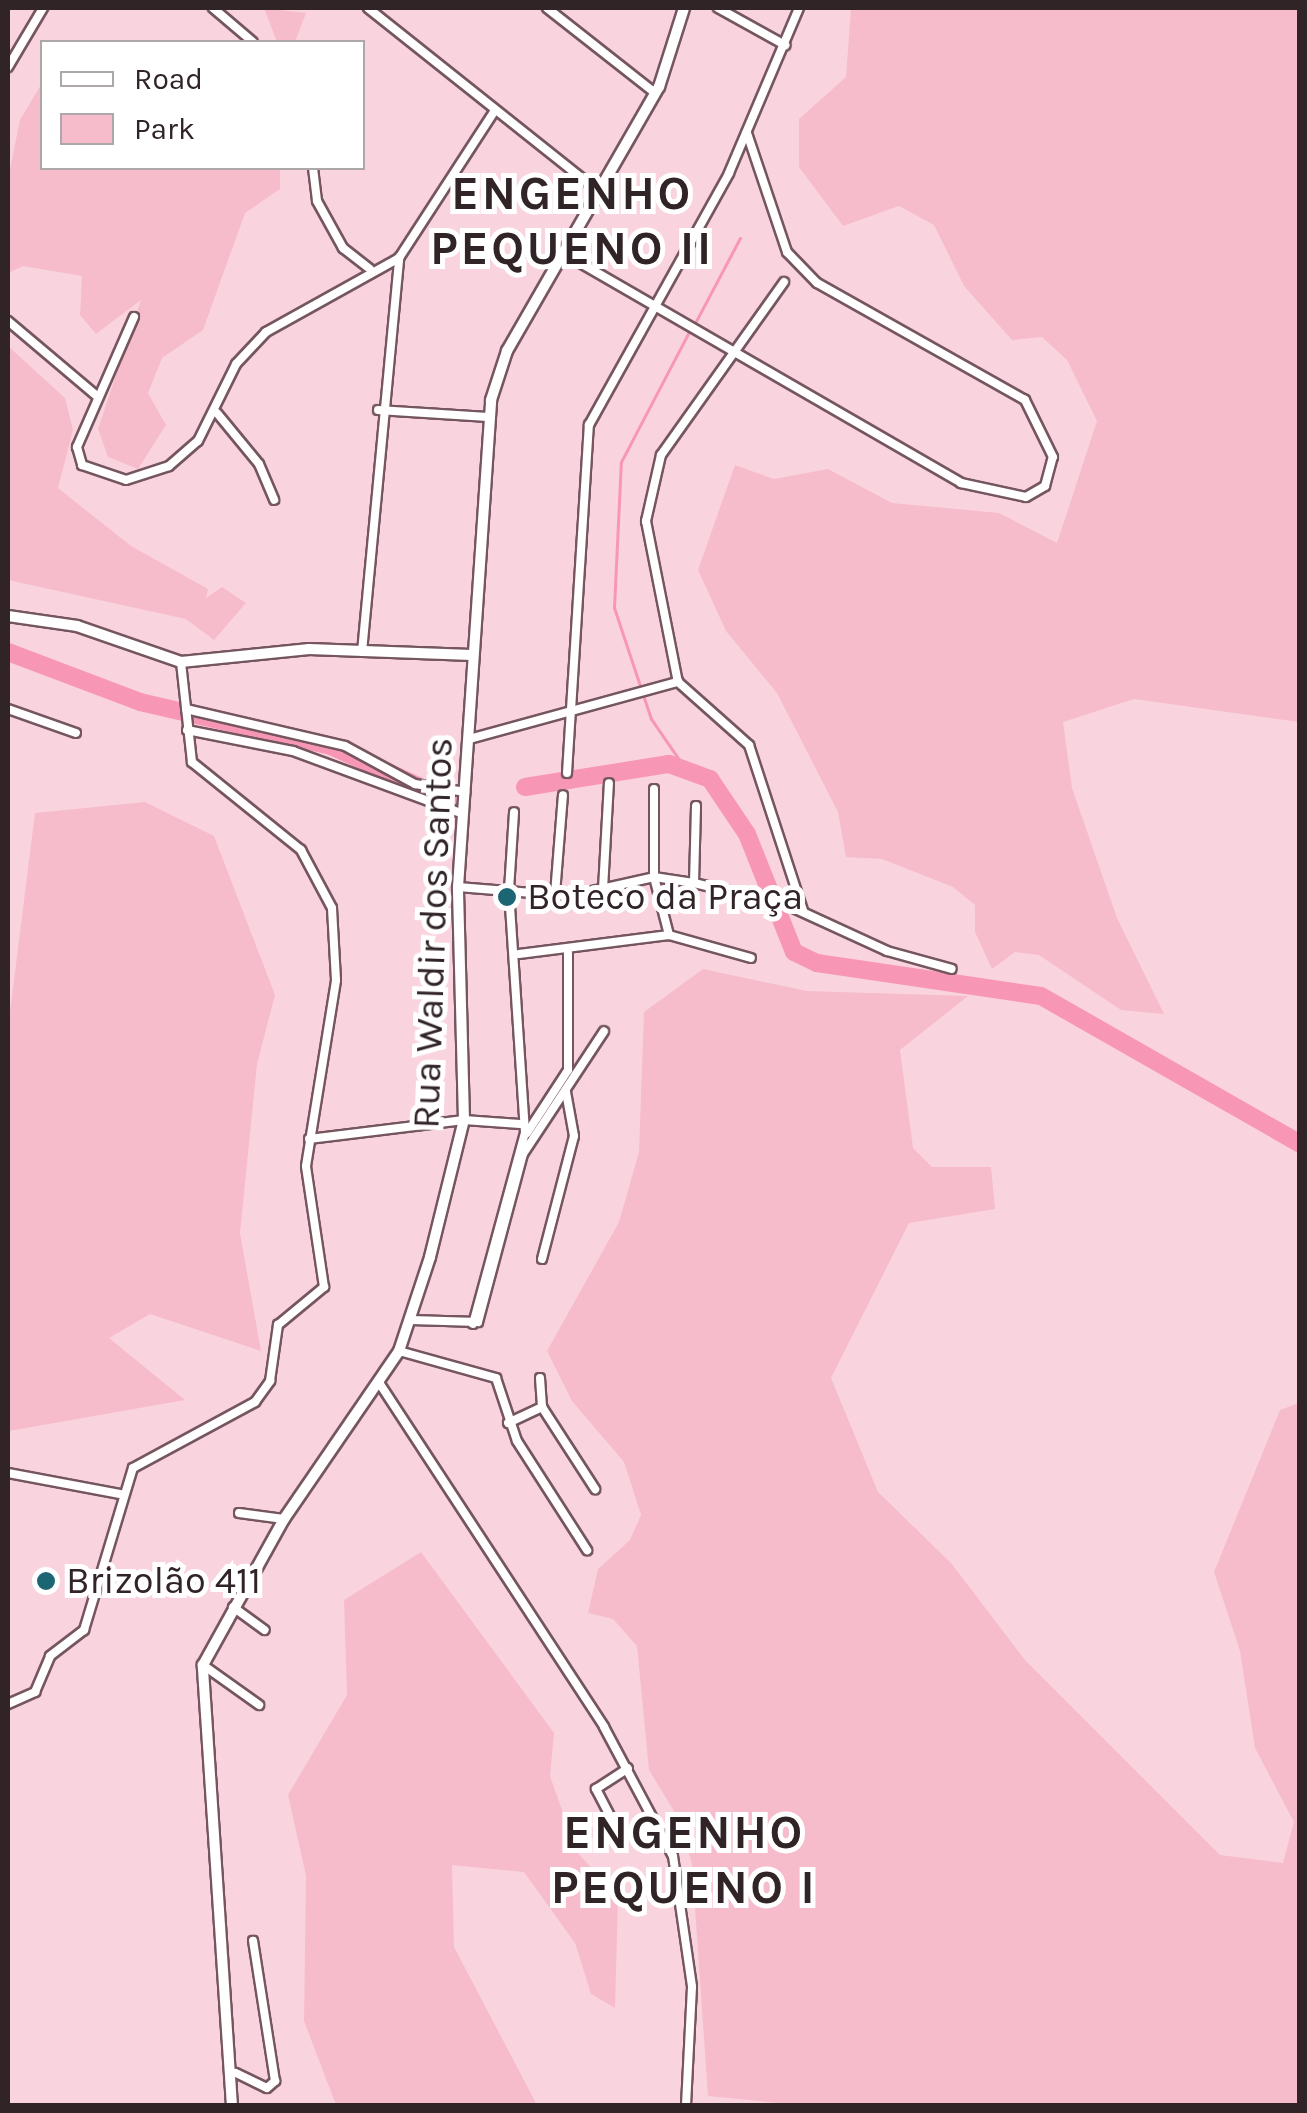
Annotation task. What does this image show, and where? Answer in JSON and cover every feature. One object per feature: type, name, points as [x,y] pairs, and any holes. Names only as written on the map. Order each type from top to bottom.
[{"type":"street","points":[[8,67],[44,8]]},
{"type":"street","points":[[213,8],[252,40]]},
{"type":"street","points":[[368,8],[493,113],[598,191]]},
{"type":"street","points":[[546,8],[655,94]]},
{"type":"street","name":"Rua Waldir dos Santos","points":[[232,2106],[236,2073],[215,1952],[203,1665],[284,1520],[399,1351],[410,1320],[464,1120],[458,888],[488,417],[507,351],[655,94],[684,8]]},
{"type":"street","points":[[718,8],[785,44]]},
{"type":"street","points":[[568,773],[589,426],[747,133],[800,8]]},
{"type":"street","points":[[362,652],[378,410],[398,258],[493,113]]},
{"type":"street","points":[[562,253],[734,355],[985,490],[1026,497],[1045,486],[1053,458],[1035,410],[804,270],[787,252],[747,133]]},
{"type":"street","points":[[313,170],[317,201],[343,248],[370,269]]},
{"type":"street","points":[[134,317],[77,456],[110,478],[147,478],[169,466],[216,412],[247,348],[370,269],[398,258]]},
{"type":"street","points":[[784,282],[672,437],[650,489],[650,553],[678,682],[749,745],[803,910]]},
{"type":"street","points":[[8,321],[98,397]]},
{"type":"street","points":[[378,410],[488,417]]},
{"type":"street","points":[[216,412],[259,464],[274,500]]},
{"type":"street","points":[[8,616],[77,626],[181,662],[362,652],[472,655]]},
{"type":"street","points":[[8,1704],[36,1692],[50,1656],[84,1630],[111,1561],[120,1494],[145,1460],[254,1402],[270,1381],[278,1325],[319,1297],[309,1139],[336,980],[332,908],[301,850],[192,762],[181,662]]},
{"type":"street","points":[[469,739],[570,715],[678,682]]},
{"type":"street","points":[[8,709],[76,733]]},
{"type":"street","points":[[186,709],[345,746],[415,784],[464,792]]},
{"type":"street","points":[[186,730],[293,751],[463,814]]},
{"type":"street","points":[[603,889],[608,783]]},
{"type":"street","points":[[654,789],[654,877],[669,934]]},
{"type":"street","points":[[555,894],[563,794]]},
{"type":"street","points":[[694,883],[696,806]]},
{"type":"street","name":"Rua Waldir dos Santos","points":[[410,1320],[476,1323],[526,1131],[518,954],[509,890],[514,812]]},
{"type":"street","points":[[458,888],[555,894],[603,889],[654,877],[694,883],[787,904],[887,952],[952,970]]},
{"type":"street","points":[[518,954],[568,954],[669,934],[752,958]]},
{"type":"street","name":"Rua Waldir dos Santos","points":[[526,1131],[568,1070],[568,954]]},
{"type":"street","name":"Rua Waldir dos Santos","points":[[526,1131],[566,1092],[604,1031]]},
{"type":"street","points":[[542,1258],[574,1136],[566,1092]]},
{"type":"street","points":[[309,1139],[464,1120],[526,1131]]},
{"type":"street","points":[[399,1351],[487,1374],[501,1388],[508,1422],[587,1550]]},
{"type":"street","points":[[540,1378],[542,1407],[594,1489]]},
{"type":"street","points":[[378,1381],[628,1768],[682,1894],[692,1987],[686,2106]]},
{"type":"street","points":[[508,1422],[542,1407]]},
{"type":"street","points":[[8,1473],[120,1494]]},
{"type":"street","points":[[240,1514],[284,1520]]},
{"type":"street","points":[[232,1607],[266,1630]]},
{"type":"street","points":[[203,1665],[259,1705]]},
{"type":"street","points":[[619,1833],[596,1789],[628,1768]]},
{"type":"street","points":[[236,2073],[268,2088],[275,2081],[253,1941]]},
{"type":"green space","points":[[264,8],[306,13],[296,40],[276,40]]},
{"type":"green space","points":[[851,8],[1299,8],[1299,722],[1134,699],[1063,722],[1072,788],[1117,918],[1164,1014],[1121,1010],[1039,955],[1015,952],[992,969],[975,932],[975,905],[953,887],[882,859],[846,857],[838,812],[777,693],[726,631],[698,570],[735,465],[774,479],[828,469],[892,503],[999,513],[1057,543],[1097,421],[1067,360],[1042,337],[1012,340],[964,286],[934,225],[899,206],[843,226],[799,167],[799,119],[846,77]]},
{"type":"green space","points":[[40,86],[40,170],[280,170],[280,189],[245,213],[203,330],[162,358],[148,393],[166,425],[138,469],[108,457],[98,429],[141,300],[96,334],[80,315],[82,276],[23,266],[8,273],[8,179],[20,120]]},
{"type":"green space","points":[[8,346],[65,398],[73,430],[58,488],[131,546],[208,589],[206,598],[222,587],[246,603],[214,640],[186,619],[8,580]]},
{"type":"green space","points":[[145,802],[214,836],[275,995],[257,1064],[240,1233],[261,1351],[150,1314],[109,1338],[185,1400],[9,1431],[8,1028],[35,813]]},
{"type":"green space","points":[[703,969],[807,991],[968,996],[900,1050],[913,1148],[932,1167],[991,1167],[995,1209],[909,1223],[831,1378],[878,1492],[951,1563],[1025,1660],[1220,1855],[1283,1863],[1294,1822],[1255,1748],[1240,1651],[1214,1572],[1280,1410],[1299,1403],[1299,2105],[808,2106],[708,2096],[692,1864],[680,1821],[649,1770],[637,1646],[613,1619],[588,1613],[598,1569],[630,1540],[641,1515],[624,1462],[572,1401],[547,1351],[619,1222],[639,1152],[644,1012]]},
{"type":"green space","points":[[421,1552],[554,1733],[550,1776],[577,1852],[618,1897],[615,2008],[591,1994],[575,1943],[524,1872],[452,1865],[454,1947],[537,2105],[336,2105],[304,2021],[306,1876],[288,1795],[347,1695],[344,1600]]},
{"type":"waterway","points":[[694,325],[740,238]]},
{"type":"waterway","points":[[686,770],[651,719],[614,608],[621,462],[689,332]]},
{"type":"waterway","points":[[8,652],[140,702],[331,746],[453,802]]},
{"type":"waterway","points":[[525,787],[669,764],[710,779],[747,834],[794,952],[817,963],[1041,996],[1300,1144]]},
{"type":"place","name":"Boteco da Praça","points":[[507,897]]},
{"type":"place","name":"Brizolão 411","points":[[46,1581]]},
{"type":"district","name":"ENGENHO PEQUENO II","points":[[572,220]]},
{"type":"district","name":"ENGENHO PEQUENO I","points":[[684,1860]]}]
